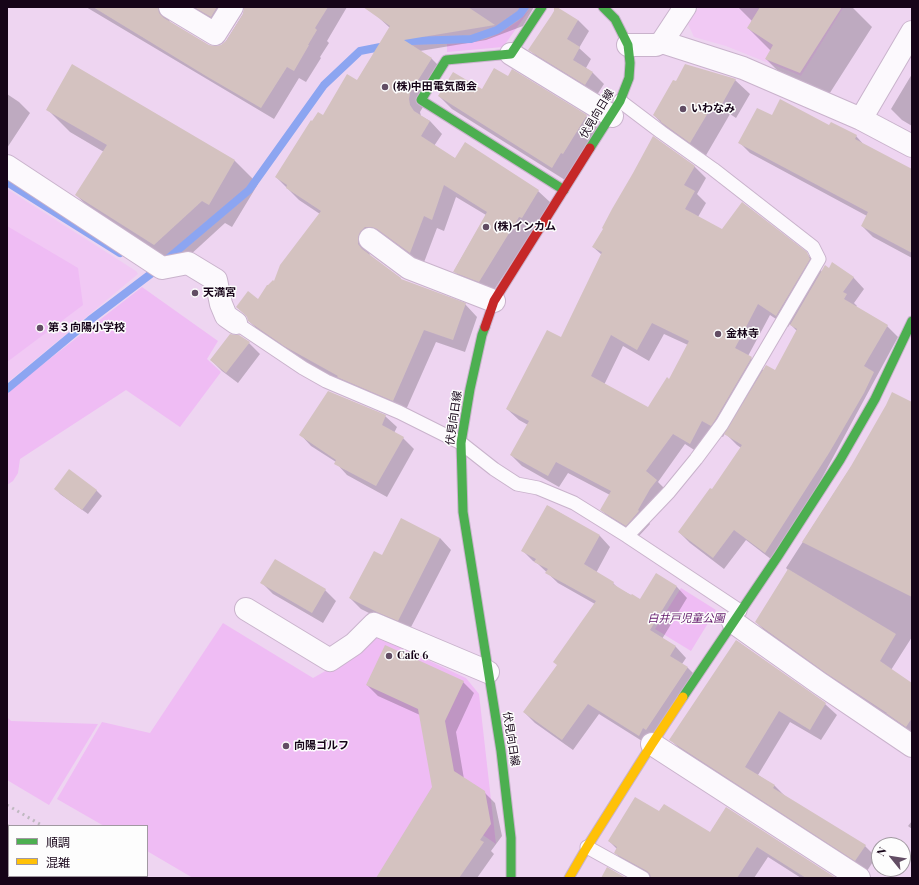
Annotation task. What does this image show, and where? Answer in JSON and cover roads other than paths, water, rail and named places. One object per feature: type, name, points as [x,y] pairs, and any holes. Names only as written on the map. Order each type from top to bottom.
[{"type":"street","points":[[170,7],[215,34],[232,7]]},
{"type":"street","points":[[511,54],[542,7]]},
{"type":"street","name":"伏見向日線","points":[[511,878],[511,838],[501,751],[463,512],[461,443],[470,389],[482,335],[494,301],[616,108],[629,78],[630,63],[628,46],[615,19],[603,7]]},
{"type":"street","points":[[628,46],[656,45],[662,42],[685,7]]},
{"type":"street","points":[[861,119],[912,32]]},
{"type":"street","points":[[662,42],[743,68],[861,119],[912,146]]},
{"type":"street","points":[[564,190],[421,100],[446,60],[511,54],[616,108]]},
{"type":"street","points":[[7,166],[156,264],[188,263],[216,280],[221,304],[226,316],[236,322]]},
{"type":"street","points":[[370,239],[409,268],[494,301]]},
{"type":"street","points":[[569,878],[652,744],[778,556],[840,460],[875,399],[912,321]]},
{"type":"street","points":[[246,609],[330,660],[354,644],[374,624],[488,672]]},
{"type":"street","points":[[737,616],[819,683],[912,746]]},
{"type":"street","points":[[652,744],[859,878]]},
{"type":"lane","points":[[616,108],[661,132],[713,169],[813,247],[819,259],[722,424],[669,492],[627,536]]},
{"type":"lane","points":[[236,322],[303,368],[326,381],[399,412],[461,443],[494,470],[517,484],[538,488],[574,503],[627,536],[737,616]]},
{"type":"lane","points":[[587,847],[643,878]]},
{"type":"waterway","points":[[165,261],[249,190],[324,85],[360,51],[411,41],[471,39],[497,30],[520,14],[525,7]]},
{"type":"waterway","points":[[7,182],[120,253]]},
{"type":"waterway","points":[[7,389],[90,320],[152,273]]},
{"type":"railway","points":[[7,805],[41,825]]},
{"type":"place","name":"(株)中田電気商会","points":[[385,87]]},
{"type":"place","name":"いわなみ","points":[[683,109]]},
{"type":"place","name":"(株)インカム","points":[[486,227]]},
{"type":"place","name":"天満宮","points":[[195,293]]},
{"type":"place","name":"第３向陽小学校","points":[[40,328]]},
{"type":"place","name":"金林寺","points":[[718,334]]},
{"type":"place","name":"Cafe 6","points":[[389,656]]},
{"type":"place","name":"向陽ゴルフ","points":[[286,746]]},
{"type":"park label","name":"白井戸児童公園","points":[[686,619]]}]
